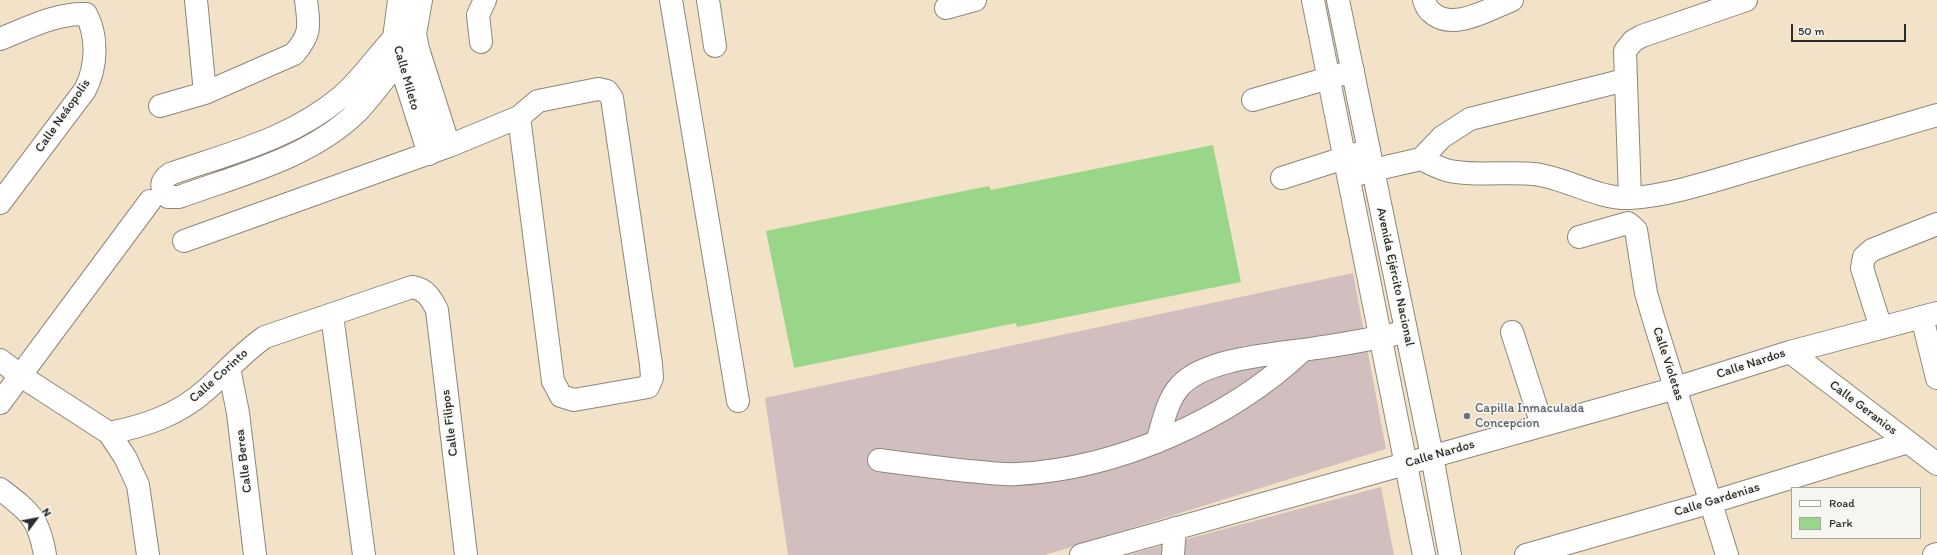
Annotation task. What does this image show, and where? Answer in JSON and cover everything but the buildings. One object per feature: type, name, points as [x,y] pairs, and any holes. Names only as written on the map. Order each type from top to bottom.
[{"type":"street","points":[[196,0],[205,93]]},
{"type":"street","points":[[160,106],[205,93],[294,54],[304,42],[309,27],[306,0]]},
{"type":"street","name":"Calle Mileto","points":[[399,0],[394,38],[399,60],[429,154]]},
{"type":"street","name":"Calle Mileto","points":[[421,0],[415,34],[418,49],[449,146]]},
{"type":"street","points":[[481,42],[478,15],[485,0]]},
{"type":"street","points":[[671,0],[738,401]]},
{"type":"street","points":[[708,0],[715,46]]},
{"type":"street","points":[[946,8],[975,0]]},
{"type":"street","name":"Avenida Ejército Nacional","points":[[1313,0],[1424,555]]},
{"type":"street","name":"Avenida Ejército Nacional","points":[[1338,0],[1432,456],[1450,555]]},
{"type":"street","points":[[1424,0],[1429,11],[1444,20],[1455,21],[1512,0]]},
{"type":"street","points":[[1630,198],[1625,52],[1633,41],[1668,26],[1746,0]]},
{"type":"street","name":"Calle Neáopolis","points":[[0,39],[56,17],[72,14],[86,14],[92,25],[94,37],[94,69],[85,90],[0,203]]},
{"type":"street","points":[[394,38],[342,96],[317,115],[286,133],[170,174],[164,178],[162,184],[163,191],[168,197],[179,197],[293,154],[313,144],[330,134],[356,112],[399,60]]},
{"type":"street","points":[[1253,100],[1353,71]]},
{"type":"street","points":[[1421,159],[1442,137],[1470,119],[1625,80]]},
{"type":"street","points":[[184,241],[429,154],[520,117],[538,100],[598,89],[607,91],[612,98],[651,364],[652,378],[648,386],[574,400],[561,396],[553,381],[520,117]]},
{"type":"street","points":[[1282,178],[1347,167],[1371,160],[1421,159],[1446,170],[1465,173],[1533,174],[1547,176],[1600,194],[1630,198],[1650,196],[1712,181],[1937,114]]},
{"type":"street","points":[[0,403],[150,201]]},
{"type":"street","name":"Calle Violetas","points":[[1580,237],[1628,223],[1636,230],[1646,293],[1712,502],[1727,555]]},
{"type":"street","points":[[1882,328],[1862,268],[1864,257],[1872,250],[1937,224]]},
{"type":"street","name":"Calle Corinto","points":[[109,433],[133,428],[159,420],[184,407],[206,390],[249,348],[265,337],[412,287],[420,288],[427,293]]},
{"type":"street","name":"Calle Filipos","points":[[427,293],[437,310],[466,555]]},
{"type":"street","points":[[332,315],[364,555]]},
{"type":"street","points":[[1929,315],[1937,378]]},
{"type":"street","name":"Calle Nardos","points":[[1081,555],[1676,388],[1790,352],[1929,315]]},
{"type":"street","points":[[1157,442],[1174,393],[1190,377],[1202,370],[1259,354],[1303,350],[1406,332]]},
{"type":"street","points":[[1512,332],[1542,425]]},
{"type":"street","points":[[879,460],[933,467],[1016,474],[1078,466],[1113,457],[1157,442],[1202,420],[1239,399],[1271,378],[1303,350]]},
{"type":"street","name":"Calle Geranios","points":[[1790,352],[1937,464]]},
{"type":"street","points":[[0,360],[20,376],[109,433],[125,457],[138,485],[148,555]]},
{"type":"street","name":"Calle Berea","points":[[229,368],[238,413],[255,555]]},
{"type":"street","name":"Calle Gardenias","points":[[1526,555],[1712,502],[1908,442]]},
{"type":"street","points":[[0,489],[27,509],[37,524],[45,555]]},
{"type":"street","points":[[1173,555],[1175,528]]},
{"type":"shaded area","points":[[1353,273],[1386,449],[1045,555],[788,555],[765,398]]},
{"type":"shaded area","points":[[1381,487],[1394,555],[1127,555]]},
{"type":"green space","points":[[1213,145],[1241,282],[1017,327],[1016,323],[794,368],[766,231],[989,186],[991,190]]},
{"type":"place","name":"Capilla Inmaculada Concepcion","points":[[1467,416]]}]
